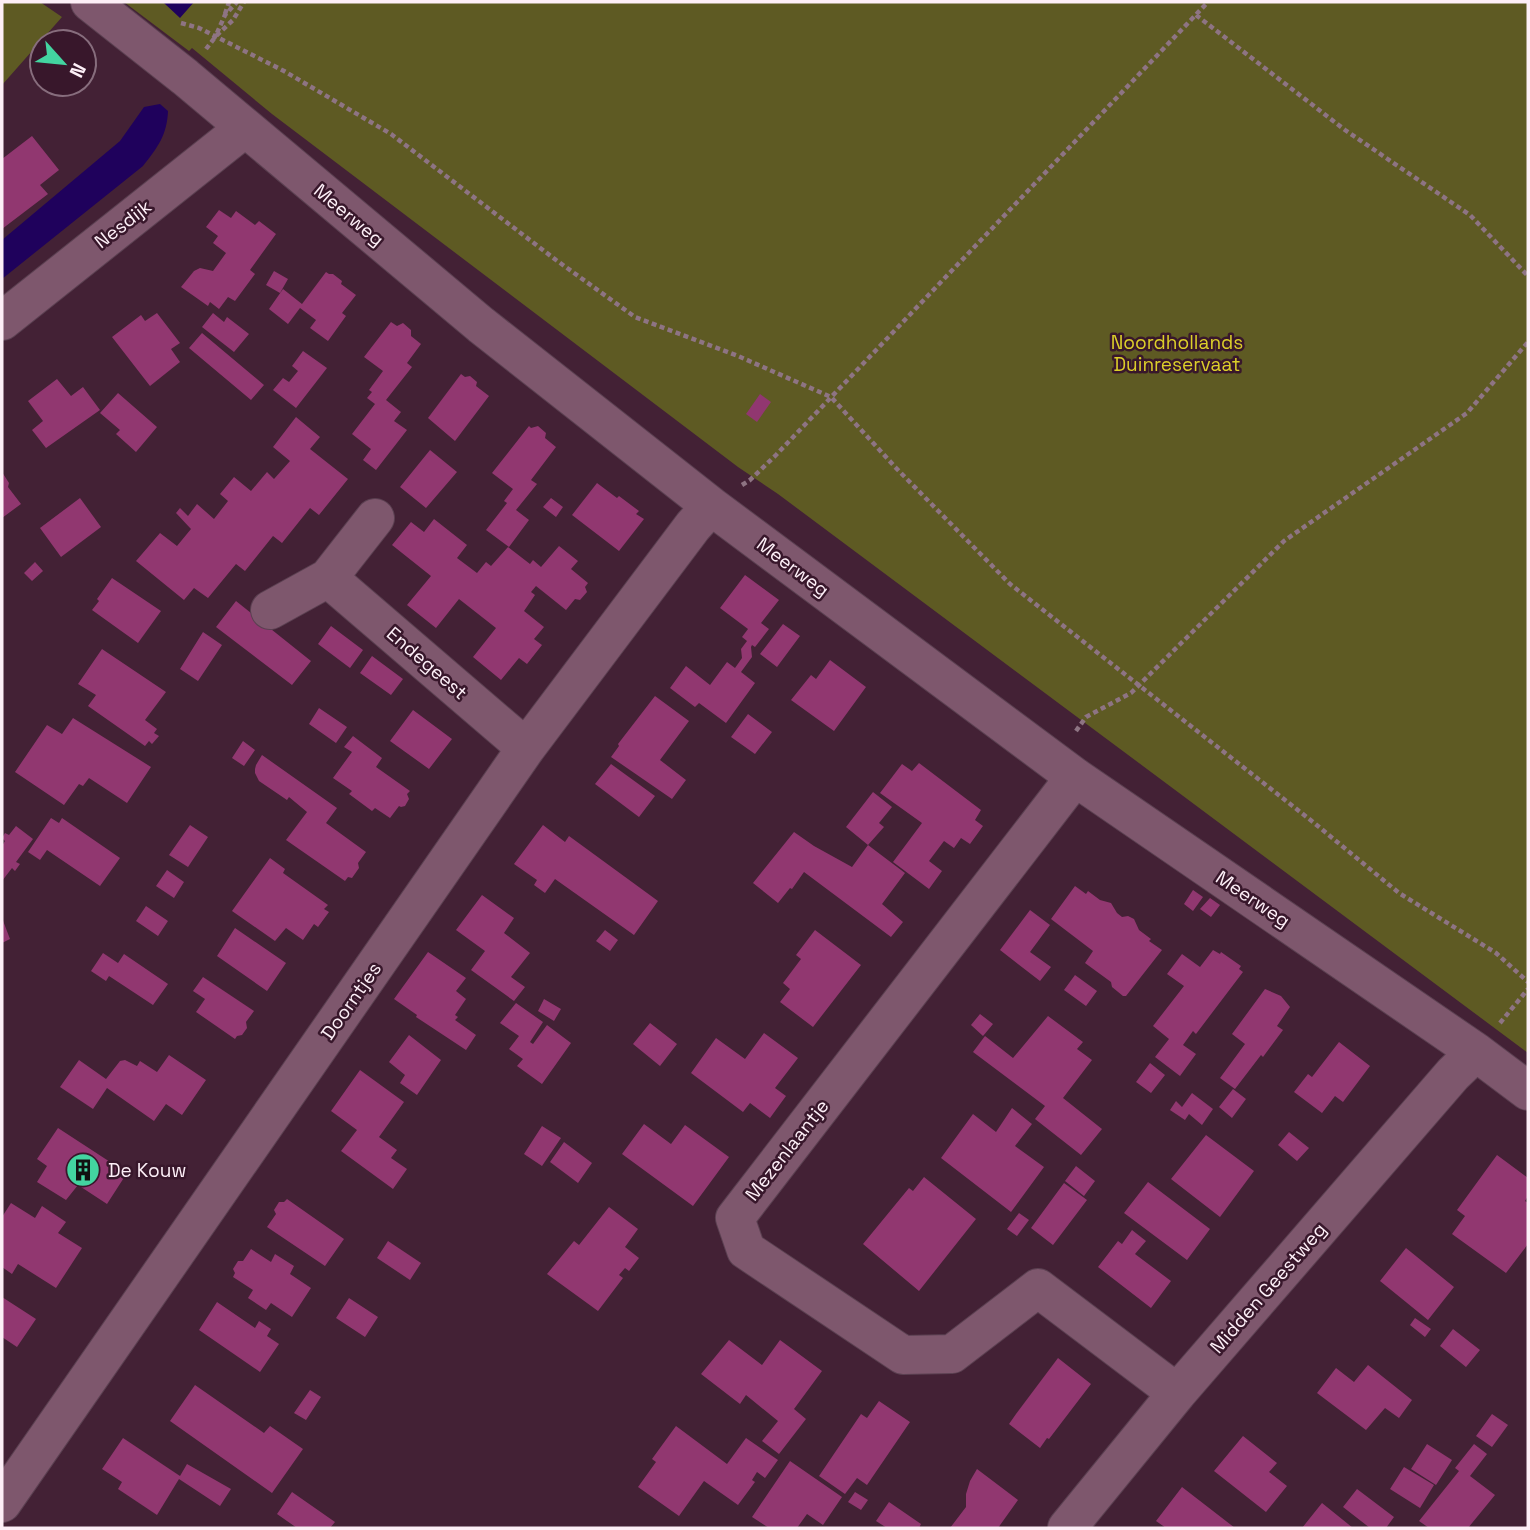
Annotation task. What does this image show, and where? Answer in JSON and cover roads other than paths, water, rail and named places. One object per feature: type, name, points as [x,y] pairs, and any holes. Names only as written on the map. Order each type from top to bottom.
[{"type":"street","name":"Meerweg","points":[[90,2],[185,77],[481,325],[710,506],[1065,770],[1476,1052],[1528,1091]]},
{"type":"street","name":"Nesdijk","points":[[2,321],[245,128]]},
{"type":"street","name":"Doorntjes","points":[[2,1503],[526,748],[710,506]]},
{"type":"street","points":[[270,610],[328,578],[376,518]]},
{"type":"street","name":"Endegeest","points":[[328,578],[526,748]]},
{"type":"street","name":"Mezenlaantje","points":[[1065,770],[734,1218],[746,1250],[903,1355],[952,1354],[1038,1289],[1177,1393]]},
{"type":"street","name":"Midden Geestweg","points":[[1067,1528],[1177,1393],[1453,1074],[1476,1052]]},
{"type":"place","name":"De Kouw","points":[[83,1170]]},
{"type":"park label","name":"Noordhollands Duinreservaat","points":[[1177,353]]}]
